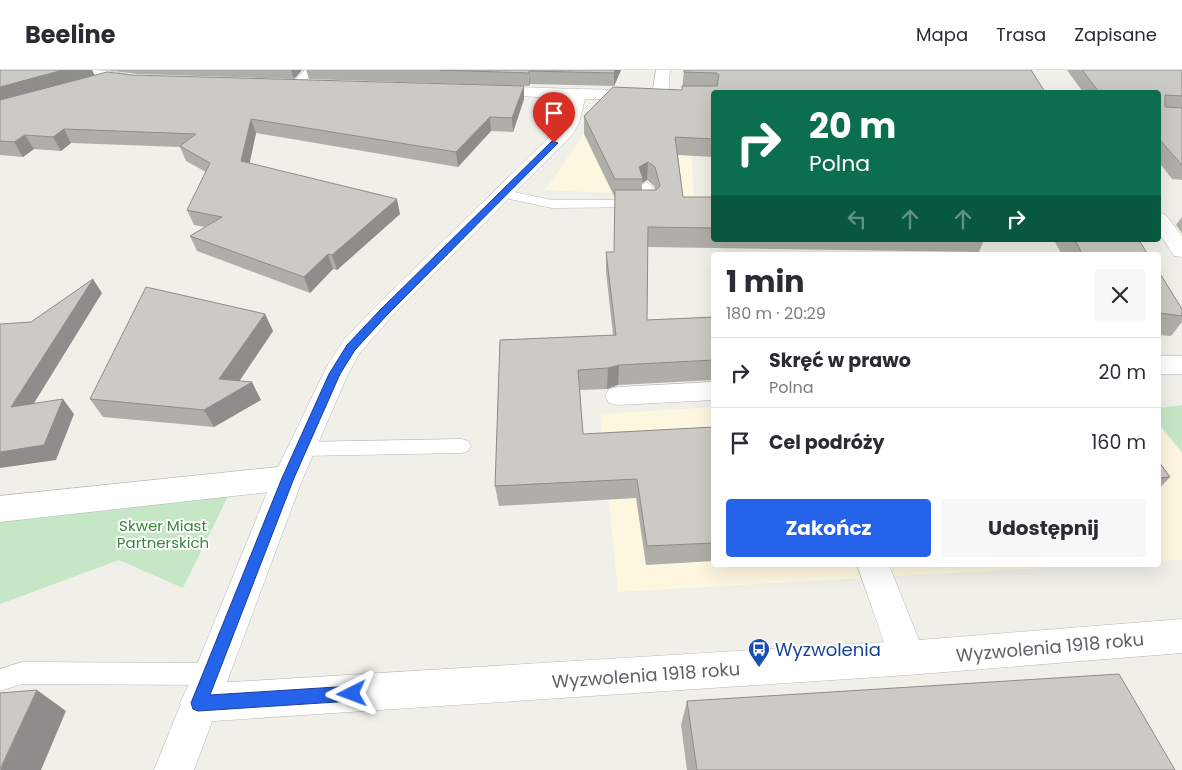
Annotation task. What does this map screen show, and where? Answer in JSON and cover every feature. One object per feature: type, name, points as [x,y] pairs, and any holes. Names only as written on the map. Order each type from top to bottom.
[{"type":"street","points":[[97,70],[113,78]]},
{"type":"street","points":[[660,96],[663,70]]},
{"type":"street","points":[[89,84],[113,78],[155,82]]},
{"type":"street","points":[[275,85],[314,86]]},
{"type":"street","points":[[471,91],[711,97]]},
{"type":"street","points":[[174,770],[288,478],[335,374],[351,348],[383,312],[567,130],[571,123],[578,94]]},
{"type":"street","points":[[1161,222],[1182,251]]},
{"type":"street","points":[[1161,365],[1182,365]]},
{"type":"street","points":[[618,396],[711,391]]},
{"type":"street","points":[[0,509],[288,478]]},
{"type":"street","points":[[874,567],[908,658]]},
{"type":"street","name":"Wyzwolenia 1918 roku","points":[[205,689],[908,658],[1182,636]]},
{"type":"lane","points":[[294,86],[311,70]]},
{"type":"lane","points":[[504,194],[552,204],[651,204],[646,186]]},
{"type":"lane","points":[[301,449],[462,446]]},
{"type":"lane","points":[[0,680],[22,674],[205,689]]},
{"type":"shaded area","points":[[688,107],[694,197],[545,190],[592,122]]},
{"type":"shaded area","points":[[711,407],[711,567],[1059,567],[618,592],[600,414]]},
{"type":"shaded area","points":[[1161,429],[1182,454],[1182,560],[1161,561]]},
{"type":"green space","points":[[1182,405],[1182,452],[1161,426],[1161,408]]},
{"type":"green space","name":"Skwer Miast Partnerskich","points":[[234,484],[183,588],[119,560],[0,604],[0,509]]},
{"type":"building","points":[[0,70],[63,70],[0,87]]},
{"type":"building","points":[[440,70],[615,70],[614,73],[529,71],[529,73]]},
{"type":"building","points":[[684,70],[1031,70],[1044,90],[711,90],[711,139],[675,137],[683,197],[711,197],[711,228],[648,227],[647,320],[711,317],[711,360],[619,365],[608,368],[578,370],[583,434],[711,427],[711,543],[647,546],[637,479],[495,486],[500,340],[616,335],[606,252],[614,252],[615,190],[656,190],[660,186],[655,167],[648,162],[639,167],[643,179],[615,179],[584,116],[613,87],[682,90],[682,86],[717,86],[719,75],[717,73],[684,72]]},
{"type":"building","points":[[1082,70],[1182,70],[1182,96],[1165,95],[1165,107],[1182,108],[1182,165],[1161,141],[1161,90],[1097,90]]},
{"type":"building","points":[[107,72],[132,75],[524,86],[512,118],[490,117],[456,152],[251,119],[241,161],[397,199],[332,255],[328,254],[304,277],[190,236],[222,217],[187,210],[210,163],[180,146],[196,134],[64,129],[53,137],[25,135],[14,142],[0,141],[0,100]]},
{"type":"building","points":[[1076,242],[1140,242],[1146,252],[1081,252]]},
{"type":"building","points":[[1161,275],[1182,309],[1182,316],[1161,313]]},
{"type":"building","points":[[93,279],[11,407],[63,399],[44,445],[0,452],[0,324],[31,322]]},
{"type":"building","points":[[146,287],[265,314],[219,379],[252,382],[204,410],[90,399]]},
{"type":"building","points":[[1161,465],[1170,477],[1161,478]]},
{"type":"building","points":[[1119,674],[1175,770],[697,770],[687,701]]},
{"type":"building","points":[[37,690],[0,769],[0,693]]},
{"type":"place","name":"Wyzwolenia","points":[[759,668]]},
{"type":"route","points":[[352,694],[198,703],[288,478],[335,374],[351,348],[383,312],[554,143]]}]
